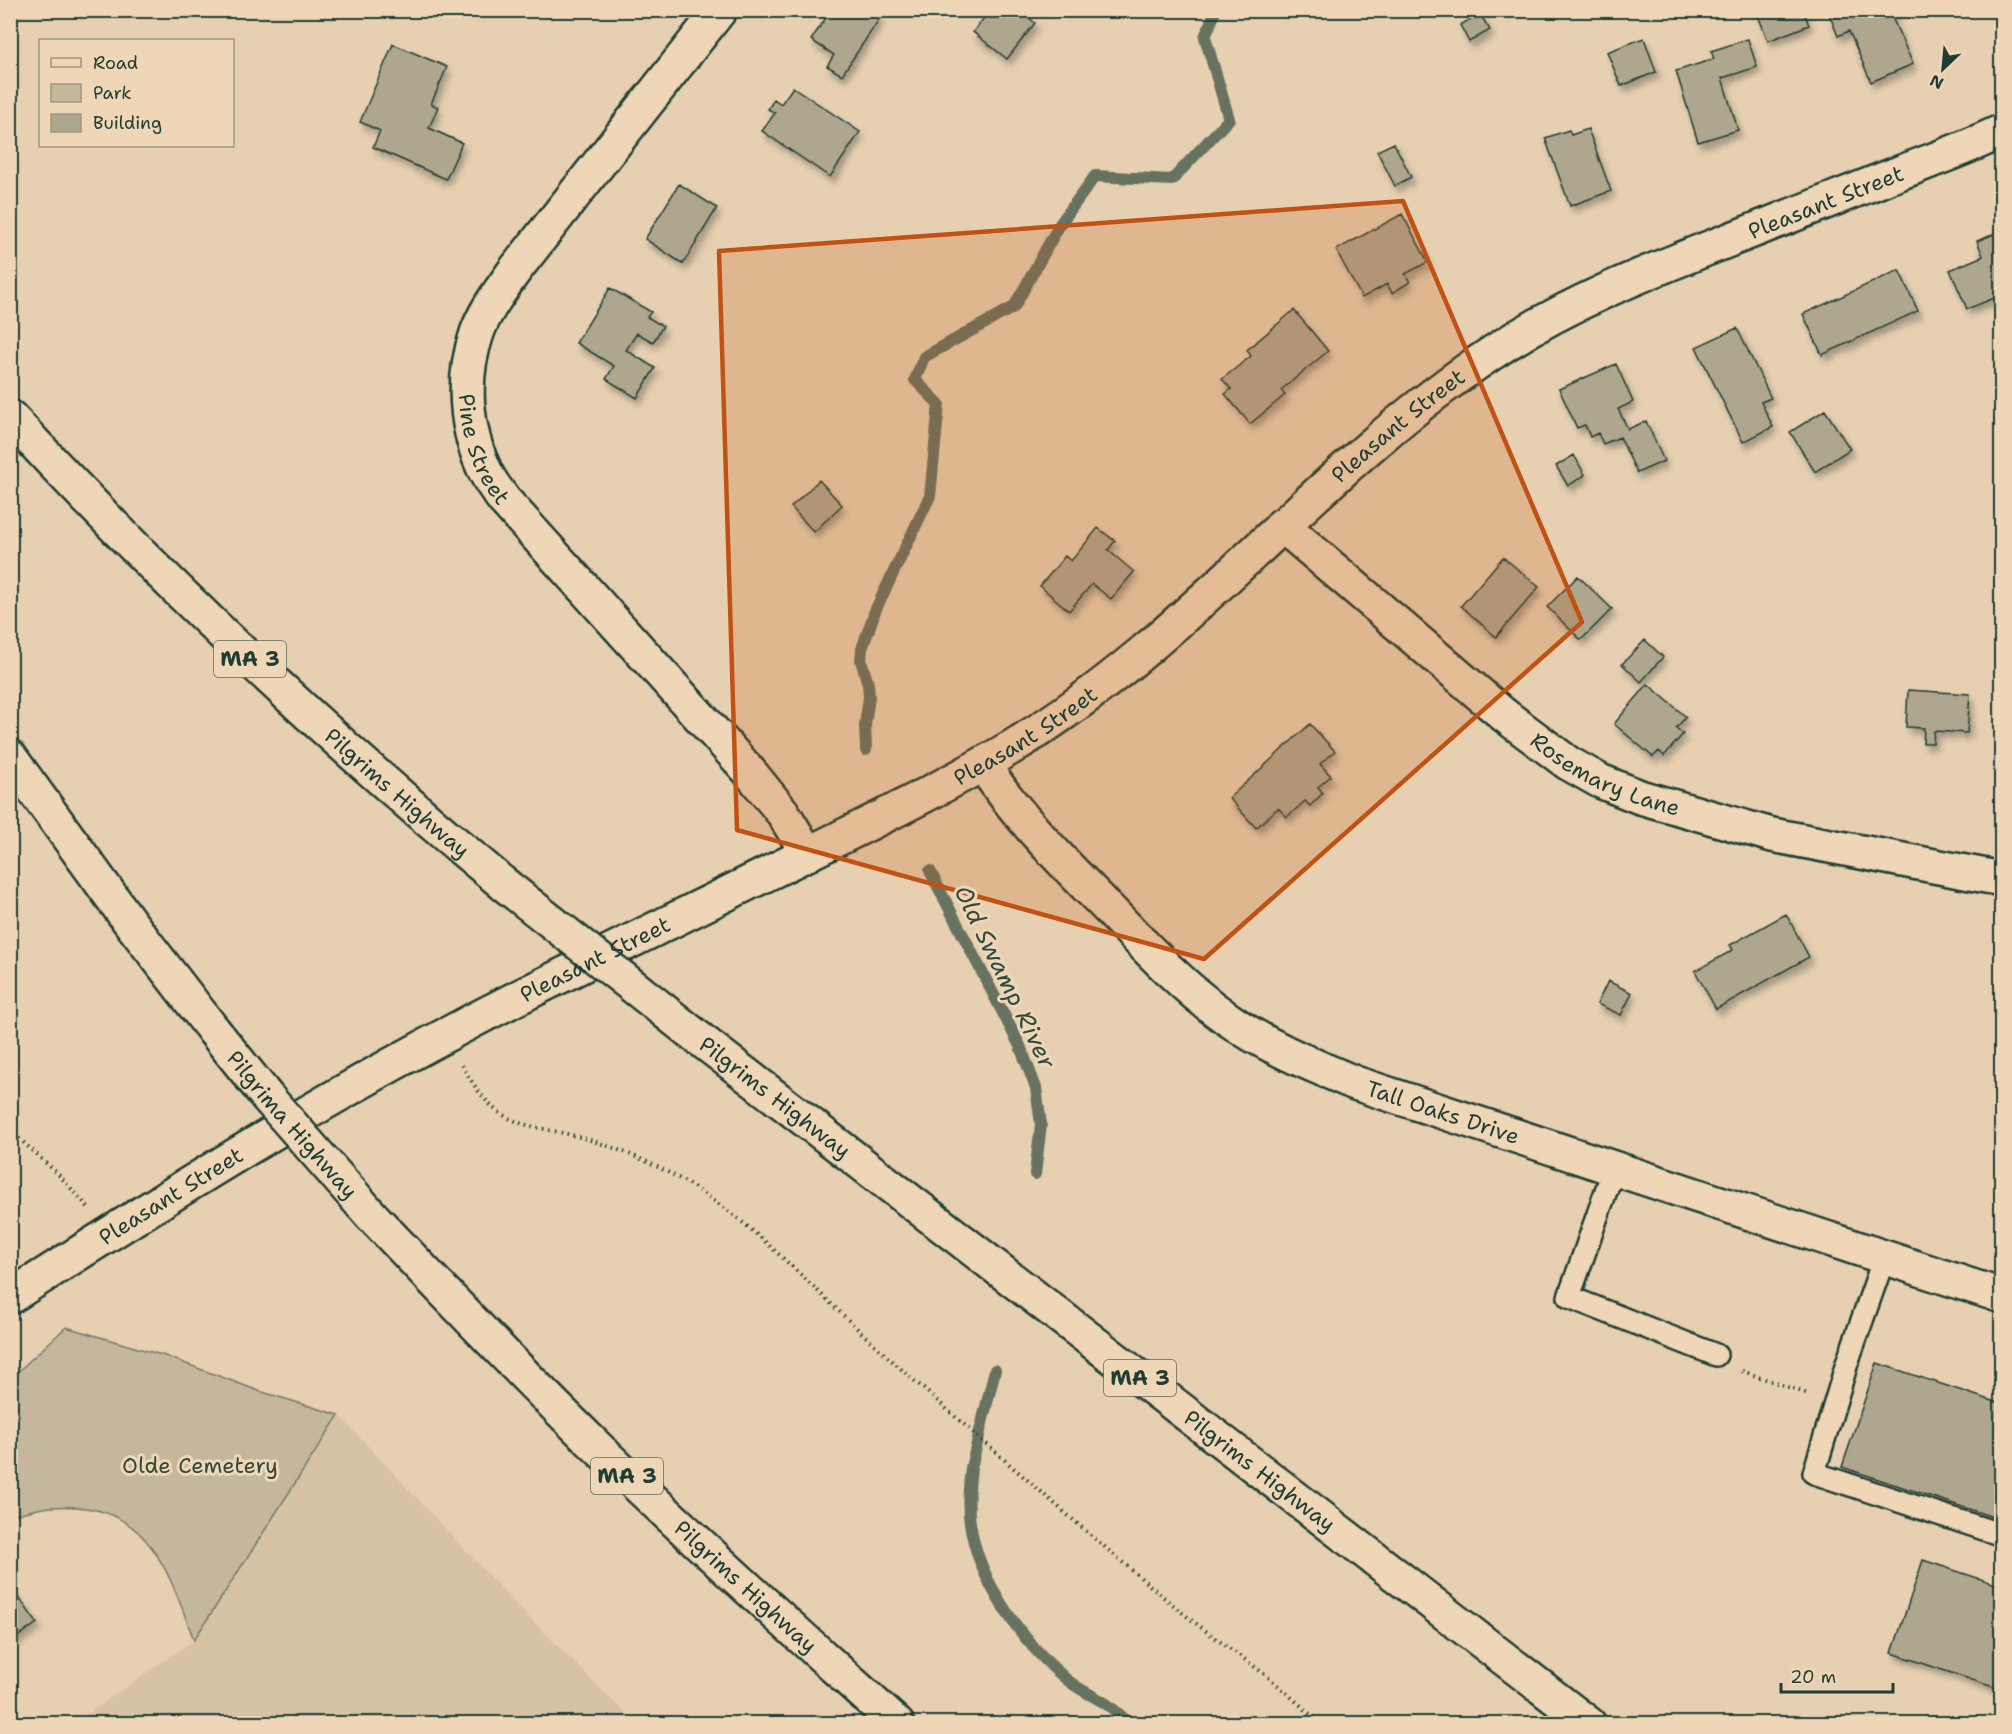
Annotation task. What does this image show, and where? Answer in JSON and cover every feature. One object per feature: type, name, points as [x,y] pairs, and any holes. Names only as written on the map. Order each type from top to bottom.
[{"type":"main road","name":"Pine Street","points":[[720,10],[492,302],[477,332],[469,359],[466,388],[468,416],[474,444],[486,474],[504,500],[749,771],[783,813],[808,854]]},
{"type":"main road","name":"Pleasant Street","points":[[10,1296],[231,1158],[387,1067],[509,1002],[916,802],[1054,720],[1102,685],[1168,630],[1361,454],[1427,399],[1492,352],[1552,318],[1648,271],[2001,131]]},
{"type":"main road","name":"Pilgrims Highway","points":[[10,417],[166,580],[207,619],[368,767],[505,885],[1589,1724]]},
{"type":"main road","name":"Rosemary Lane","points":[[1282,525],[1504,715],[1568,763],[1600,781],[1640,797],[1772,835],[2001,879]]},
{"type":"main road","name":"Pilgrima Highway","points":[[10,757],[122,911],[214,1031],[267,1098],[371,1215]]},
{"type":"main road","name":"Tall Oaks Drive","points":[[983,764],[1027,825],[1154,955],[1225,1017],[1268,1044],[1355,1083],[2001,1296]]},
{"type":"main road","name":"Pilgrims Highway","points":[[371,1215],[456,1305],[596,1446],[897,1724]]},
{"type":"lane","points":[[1614,1168],[1569,1297],[1716,1355]]},
{"type":"lane","points":[[1884,1257],[1835,1402],[1814,1473],[2001,1536]]},
{"type":"path","points":[[445,1036],[472,1085],[496,1111],[511,1121],[591,1140],[617,1150],[670,1175],[716,1201],[769,1244],[920,1386],[1035,1487],[1181,1611],[1265,1675],[1322,1724]]},
{"type":"path","points":[[10,1130],[78,1194],[107,1235]]},
{"type":"path","points":[[1716,1355],[1742,1371],[1787,1388],[1835,1402]]},
{"type":"highlighted area","points":[[1403,201],[1582,622],[1204,959],[737,830],[719,251]]},
{"type":"shaded area","points":[[339,1415],[512,1600],[637,1723],[73,1724],[194,1640]]},
{"type":"green space","name":"Olde Cemetery","points":[[66,1327],[165,1356],[259,1391],[339,1415],[194,1640],[162,1563],[148,1543],[131,1526],[110,1514],[84,1508],[51,1507],[11,1515],[11,1378]]},
{"type":"building","points":[[831,10],[869,10],[880,18],[842,75],[827,66],[834,55],[811,40]]},
{"type":"building","points":[[990,10],[1019,10],[1035,23],[1007,59],[973,32]]},
{"type":"building","points":[[1756,10],[1803,10],[1809,25],[1768,41]]},
{"type":"building","points":[[1839,10],[1902,10],[1891,15],[1913,64],[1871,82],[1849,31],[1838,36],[1829,14]]},
{"type":"building","points":[[1480,14],[1490,30],[1469,42],[1460,25]]},
{"type":"building","points":[[1644,38],[1656,72],[1621,86],[1607,52]]},
{"type":"building","points":[[1748,39],[1757,67],[1722,78],[1738,130],[1698,142],[1676,71],[1714,59],[1711,51]]},
{"type":"building","points":[[393,44],[447,67],[431,104],[438,107],[429,128],[462,143],[446,179],[373,147],[380,131],[360,122]]},
{"type":"building","points":[[793,87],[860,132],[830,177],[762,131],[775,113],[768,109],[774,99],[781,104]]},
{"type":"building","points":[[1588,129],[1611,191],[1570,206],[1545,138],[1569,130],[1571,135]]},
{"type":"building","points":[[1394,143],[1411,177],[1395,186],[1377,151]]},
{"type":"building","points":[[679,184],[717,208],[683,264],[645,239]]},
{"type":"building","points":[[1402,214],[1428,262],[1405,274],[1410,282],[1392,293],[1387,284],[1362,298],[1336,250]]},
{"type":"building","points":[[2002,231],[2002,295],[1967,309],[1950,270],[1983,256],[1977,241]]},
{"type":"building","points":[[1899,270],[1918,311],[1822,355],[1803,314]]},
{"type":"building","points":[[610,288],[651,312],[647,317],[663,326],[653,342],[637,333],[626,350],[655,368],[637,398],[606,379],[614,366],[576,343]]},
{"type":"building","points":[[1294,310],[1328,351],[1281,390],[1285,395],[1250,424],[1225,394],[1231,389],[1222,379],[1251,356],[1247,350]]},
{"type":"building","points":[[1737,328],[1771,398],[1761,402],[1773,427],[1743,442],[1696,347]]},
{"type":"building","points":[[1616,364],[1633,402],[1618,409],[1628,429],[1646,421],[1664,461],[1637,473],[1620,437],[1603,444],[1598,433],[1590,437],[1585,425],[1577,428],[1559,389]]},
{"type":"building","points":[[1825,410],[1850,449],[1815,472],[1790,432]]},
{"type":"building","points":[[1574,455],[1585,475],[1568,486],[1556,466]]},
{"type":"building","points":[[819,480],[842,505],[814,532],[791,507]]},
{"type":"building","points":[[1098,528],[1115,541],[1108,550],[1134,572],[1111,599],[1092,584],[1069,611],[1040,586],[1065,556],[1071,561]]},
{"type":"building","points":[[1503,557],[1539,587],[1496,637],[1461,606]]},
{"type":"building","points":[[1578,576],[1612,609],[1581,640],[1547,607]]},
{"type":"building","points":[[1645,640],[1663,657],[1641,682],[1622,664]]},
{"type":"building","points":[[1648,684],[1686,717],[1676,728],[1683,734],[1664,756],[1659,751],[1653,757],[1614,724]]},
{"type":"building","points":[[1908,690],[1970,694],[1967,733],[1934,731],[1933,743],[1923,743],[1924,728],[1906,727]]},
{"type":"building","points":[[1310,724],[1335,751],[1320,764],[1331,776],[1318,787],[1323,793],[1310,806],[1305,801],[1287,817],[1278,808],[1256,828],[1229,798]]},
{"type":"building","points":[[1786,914],[1809,957],[1716,1009],[1695,971],[1733,950],[1730,945]]},
{"type":"building","points":[[1608,981],[1632,993],[1621,1015],[1597,1004]]},
{"type":"building","points":[[1877,1363],[2002,1404],[2002,1520],[1842,1467]]},
{"type":"building","points":[[1923,1560],[2002,1586],[2002,1690],[1892,1653]]},
{"type":"building","points":[[12,1588],[37,1623],[10,1642],[10,1589]]},
{"type":"waterway","name":"Old Swamp River","points":[[866,750],[865,725],[869,697],[861,660],[862,649],[875,611],[930,496],[939,404],[915,380],[924,357],[1014,307],[1060,224],[1095,176],[1172,180],[1229,119],[1205,37],[1216,10]]},
{"type":"waterway","name":"Old Swamp River","points":[[930,871],[1020,1046],[1036,1088],[1041,1124],[1035,1174]]},
{"type":"waterway","name":"Old Swamp River","points":[[995,1370],[971,1468],[969,1489],[970,1523],[982,1567],[1004,1609],[1018,1629],[1050,1664],[1066,1679],[1108,1705],[1130,1724]]}]
